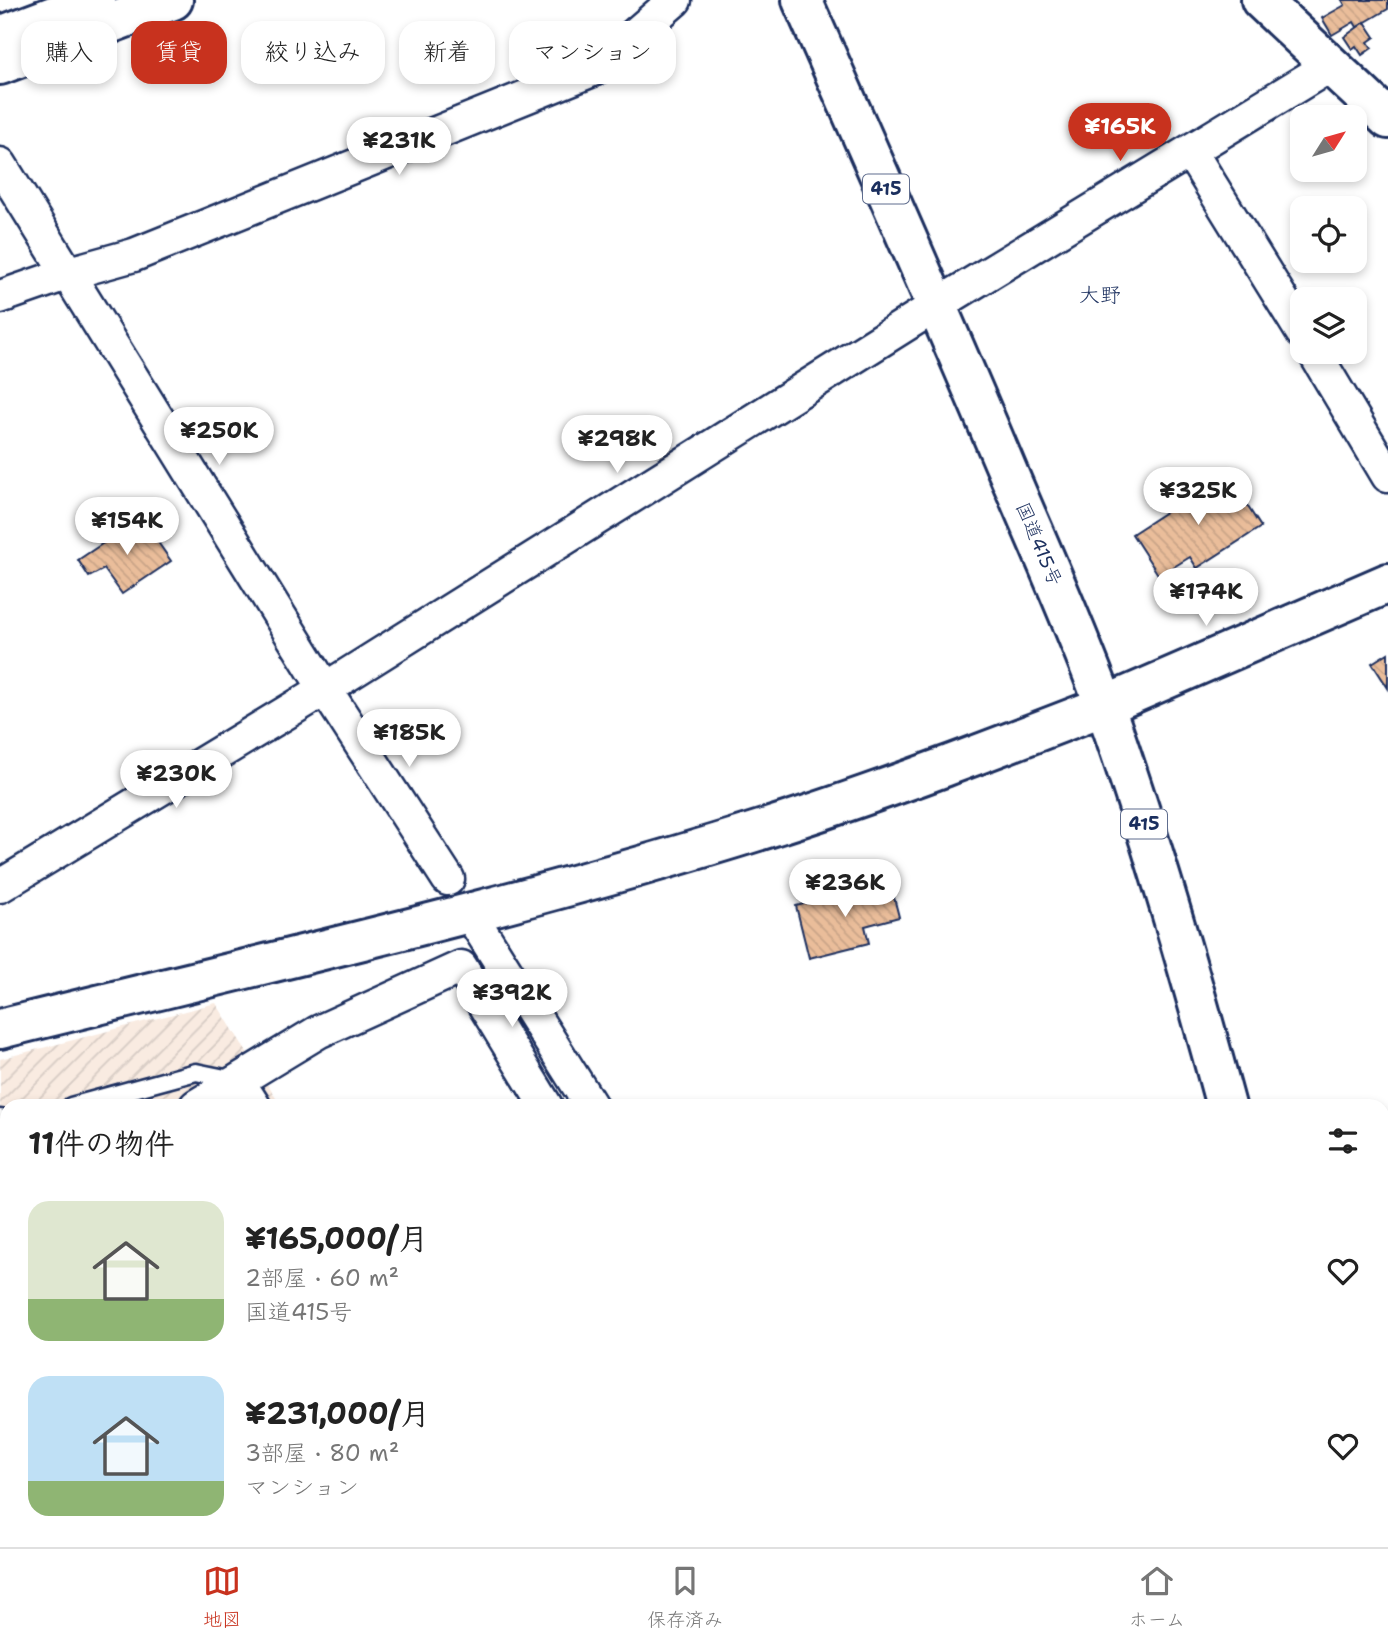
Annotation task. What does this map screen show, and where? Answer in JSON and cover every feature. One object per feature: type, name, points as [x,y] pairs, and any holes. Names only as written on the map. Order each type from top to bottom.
[{"type":"main road","points":[[0,36],[96,0]]},
{"type":"main road","points":[[0,65],[173,0]]},
{"type":"main road","name":"国道415号","points":[[802,0],[937,305],[1104,706],[1137,800],[1181,943],[1224,1099]]},
{"type":"main road","points":[[1275,3],[1331,65],[1388,118]]},
{"type":"main road","points":[[0,1029],[521,899],[768,827],[888,788],[1104,706],[1388,583]]},
{"type":"street","points":[[0,297],[69,273],[134,255],[595,69],[675,0]]},
{"type":"street","points":[[0,886],[325,689],[937,305],[1331,65]]},
{"type":"street","points":[[1190,151],[1290,313]]},
{"type":"street","points":[[0,164],[325,689],[448,879]]},
{"type":"street","points":[[1321,364],[1388,476]]},
{"type":"street","points":[[477,925],[587,1099]]},
{"type":"street","points":[[223,1099],[246,1093],[318,1032],[461,967],[542,1099]]},
{"type":"lane","points":[[97,1099],[197,1072],[246,1093]]},
{"type":"shaded area","points":[[216,1003],[277,1099],[0,1099],[0,1059]]},
{"type":"building","points":[[1342,0],[1388,0],[1388,9],[1357,27],[1354,22],[1332,35],[1322,18],[1345,5]]},
{"type":"building","points":[[1365,22],[1375,37],[1368,42],[1372,48],[1362,55],[1356,46],[1352,49],[1344,37]]},
{"type":"building","points":[[1226,473],[1261,527],[1197,568],[1190,557],[1159,576],[1132,534]]},
{"type":"building","points":[[141,518],[171,561],[122,594],[104,569],[89,577],[78,560]]},
{"type":"building","points":[[1388,653],[1388,688],[1372,663]]},
{"type":"building","points":[[890,882],[899,917],[865,926],[869,943],[809,958],[796,906]]},
{"type":"district","name":"大野","points":[[1100,295]]}]
